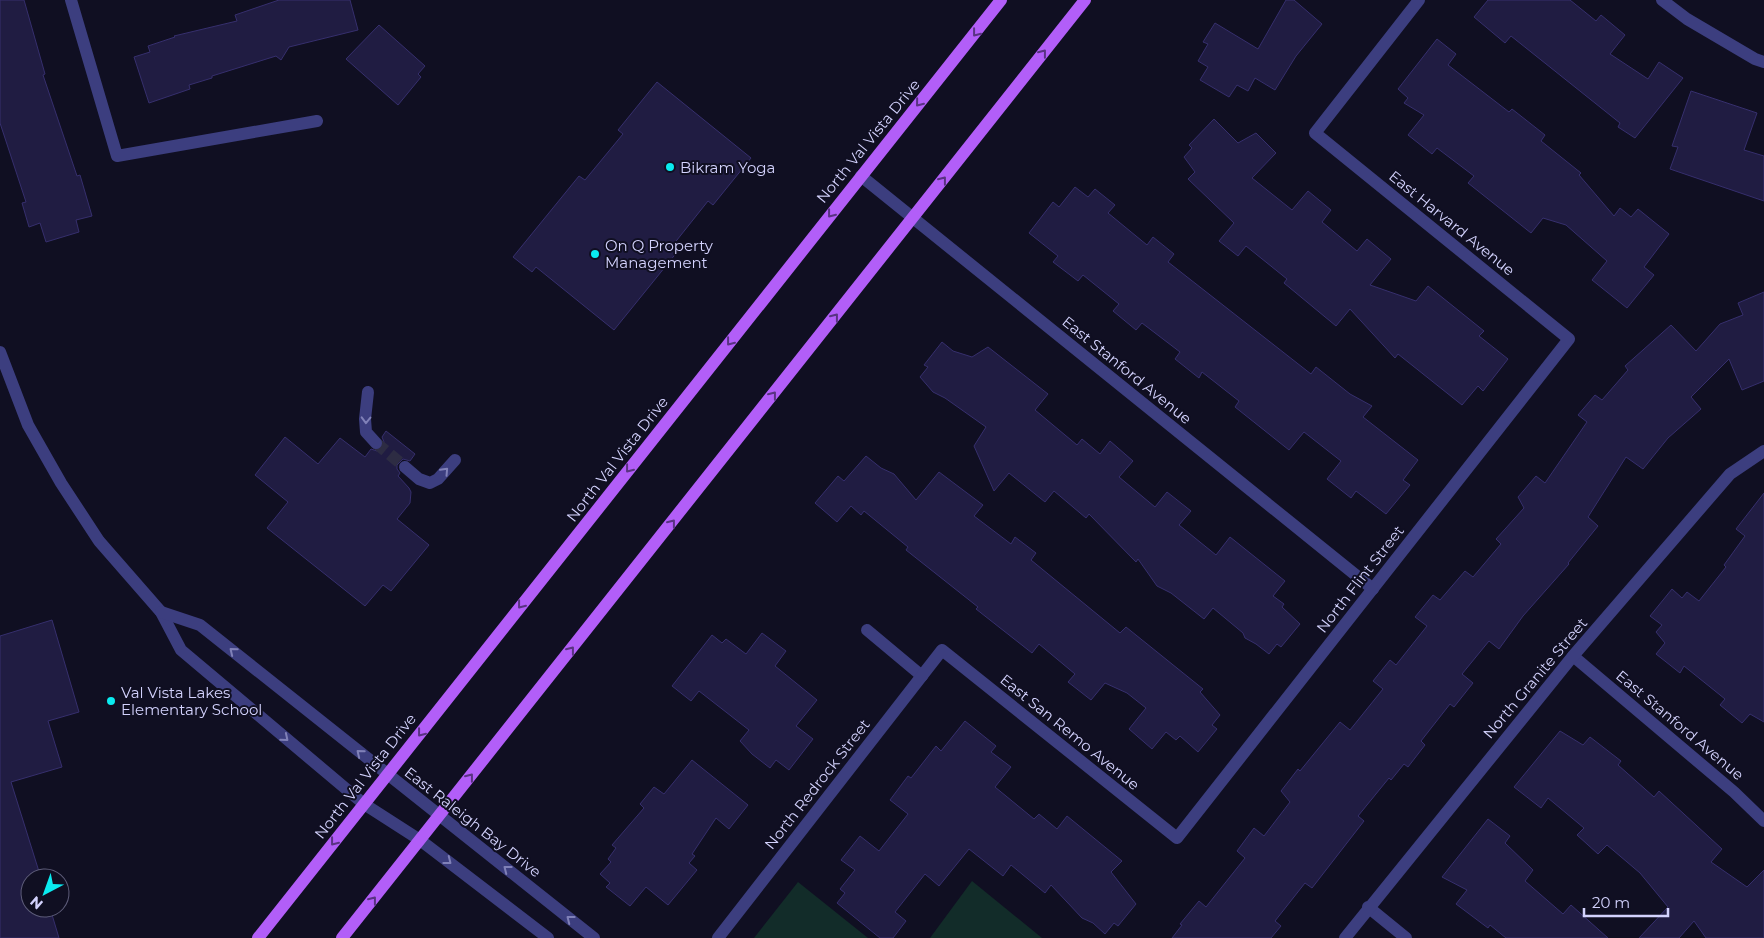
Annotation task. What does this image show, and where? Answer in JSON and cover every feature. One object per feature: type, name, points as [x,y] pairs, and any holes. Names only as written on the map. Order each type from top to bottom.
[{"type":"main road","name":"North Val Vista Drive","points":[[258,938],[1001,0]]},
{"type":"main road","points":[[342,938],[1085,0]]},
{"type":"street","points":[[71,0],[117,156],[317,121]]},
{"type":"street","name":"East Harvard Avenue","points":[[1419,0],[1314,133],[1569,339]]},
{"type":"street","points":[[1662,0],[1687,19],[1755,59],[1764,62]]},
{"type":"street","name":"East Stanford Avenue","points":[[861,176],[1373,589]]},
{"type":"street","name":"North Flint Street","points":[[1177,838],[1569,339]]},
{"type":"street","points":[[0,352],[28,425],[61,483],[100,541],[161,612],[180,650],[364,804],[420,840],[548,938]]},
{"type":"street","points":[[368,392],[365,419],[366,432],[376,443]]},
{"type":"street","name":"North Granite Street","points":[[1344,938],[1573,656],[1730,474],[1764,451]]},
{"type":"street","points":[[405,467],[419,479],[430,483],[438,479],[455,460]]},
{"type":"street","name":"East Raleigh Bay Drive","points":[[161,612],[200,625],[594,938]]},
{"type":"street","points":[[867,630],[922,676]]},
{"type":"street","name":"East San Remo Avenue","points":[[942,650],[1177,838]]},
{"type":"street","name":"North Redrock Street","points":[[718,938],[942,650]]},
{"type":"street","name":"East Stanford Avenue","points":[[1573,656],[1734,792],[1764,821]]},
{"type":"street","points":[[1368,908],[1406,938]]},
{"type":"green space","points":[[972,881],[1042,938],[930,938]]},
{"type":"green space","points":[[798,882],[868,938],[754,938]]},
{"type":"building","points":[[0,0],[24,0],[45,74],[43,75],[77,176],[80,175],[92,216],[76,220],[79,232],[46,242],[40,223],[29,227],[22,203],[26,202],[0,123]]},
{"type":"building","points":[[279,0],[350,0],[358,30],[289,47],[281,60],[276,56],[212,76],[212,78],[189,85],[190,89],[149,103],[134,57],[150,52],[148,46],[174,36],[237,21],[235,15]]},
{"type":"building","points":[[1286,0],[1294,0],[1322,24],[1296,56],[1275,90],[1255,78],[1248,91],[1237,85],[1229,97],[1200,80],[1208,67],[1198,61],[1208,44],[1203,42],[1215,23],[1258,49]]},
{"type":"building","points":[[1488,0],[1570,0],[1596,21],[1601,15],[1625,35],[1610,54],[1648,79],[1659,62],[1683,78],[1635,138],[1618,127],[1620,123],[1511,36],[1505,43],[1474,17]]},
{"type":"building","points":[[379,25],[425,66],[418,74],[421,77],[398,105],[346,59]]},
{"type":"building","points":[[1437,39],[1456,54],[1448,65],[1509,112],[1512,109],[1545,135],[1541,141],[1581,173],[1579,175],[1614,216],[1620,208],[1631,217],[1638,209],[1669,234],[1644,267],[1654,275],[1627,308],[1592,280],[1607,261],[1566,225],[1543,218],[1531,233],[1468,183],[1474,176],[1437,148],[1432,154],[1408,135],[1424,115],[1404,103],[1408,98],[1398,89]]},
{"type":"building","points":[[657,82],[751,158],[713,205],[708,201],[673,245],[678,251],[614,330],[536,267],[532,272],[513,257],[579,176],[585,180],[623,134],[618,130]]},
{"type":"building","points":[[1691,91],[1757,113],[1744,150],[1764,156],[1764,201],[1670,169],[1678,147],[1672,146]]},
{"type":"building","points":[[1214,119],[1238,143],[1256,133],[1276,153],[1252,178],[1292,210],[1308,191],[1331,210],[1322,222],[1357,251],[1367,239],[1391,259],[1370,285],[1416,301],[1428,286],[1484,331],[1479,336],[1508,359],[1483,391],[1478,386],[1462,405],[1398,354],[1395,358],[1350,309],[1336,326],[1284,283],[1287,279],[1246,246],[1238,256],[1219,241],[1234,223],[1188,179],[1195,172],[1184,157],[1192,148],[1189,145]]},
{"type":"building","points":[[1075,187],[1088,197],[1095,189],[1115,205],[1108,213],[1147,245],[1153,237],[1174,254],[1168,262],[1311,374],[1316,367],[1350,394],[1372,406],[1363,417],[1418,460],[1403,480],[1410,485],[1386,514],[1356,491],[1351,498],[1327,479],[1341,461],[1304,432],[1289,450],[1235,407],[1239,401],[1202,372],[1199,378],[1175,359],[1180,352],[1142,323],[1136,330],[1113,311],[1119,304],[1083,275],[1078,281],[1053,262],[1058,256],[1029,233],[1053,202],[1059,207]]},
{"type":"building","points":[[1764,292],[1764,381],[1742,390],[1729,359],[1691,397],[1701,409],[1668,438],[1643,469],[1626,457],[1588,517],[1598,526],[1569,564],[1523,616],[1499,649],[1489,641],[1462,674],[1473,683],[1454,707],[1450,704],[1421,741],[1425,745],[1408,767],[1404,764],[1391,780],[1389,778],[1358,816],[1364,821],[1312,888],[1305,883],[1275,921],[1281,926],[1271,938],[1172,938],[1182,925],[1180,924],[1199,901],[1206,907],[1245,858],[1237,851],[1254,828],[1264,836],[1290,802],[1281,791],[1298,769],[1300,771],[1340,722],[1350,730],[1383,689],[1373,681],[1390,660],[1396,665],[1427,626],[1415,617],[1433,595],[1440,600],[1465,571],[1473,577],[1501,544],[1496,539],[1524,508],[1518,497],[1536,476],[1545,483],[1587,422],[1578,415],[1595,395],[1602,400],[1628,370],[1625,366],[1671,325],[1696,351],[1720,324],[1743,315],[1738,303]]},
{"type":"building","points":[[942,342],[953,351],[972,357],[988,347],[1048,394],[1035,410],[1077,445],[1082,439],[1100,454],[1110,441],[1133,461],[1119,477],[1155,507],[1167,492],[1191,511],[1179,525],[1216,555],[1230,537],[1285,581],[1273,596],[1284,604],[1282,607],[1300,624],[1281,647],[1277,644],[1269,654],[1245,638],[1243,633],[1213,608],[1204,619],[1171,593],[1157,586],[1138,559],[1136,562],[1089,514],[1086,518],[1054,491],[1045,502],[1009,473],[994,491],[974,446],[986,427],[945,398],[933,392],[920,377],[928,367],[924,365]]},
{"type":"building","points":[[386,431],[415,454],[410,461],[403,459],[397,465],[400,473],[398,476],[411,492],[410,503],[397,519],[429,545],[391,591],[383,585],[365,606],[267,528],[288,502],[255,475],[285,437],[318,464],[340,438],[365,457],[371,449],[377,451],[382,449],[384,442],[382,437]]},
{"type":"building","points":[[866,456],[881,468],[894,474],[916,500],[939,472],[983,505],[974,516],[1011,544],[1015,537],[1036,553],[1031,560],[1120,633],[1126,627],[1203,689],[1200,692],[1220,715],[1212,725],[1217,729],[1198,752],[1180,736],[1176,740],[1166,732],[1152,749],[1129,729],[1146,708],[1127,693],[1105,683],[1091,700],[1068,682],[1075,674],[1039,644],[1032,653],[906,550],[908,547],[864,511],[861,515],[851,506],[837,522],[815,503],[838,476],[844,481]]},
{"type":"building","points":[[1764,493],[1764,722],[1750,714],[1742,723],[1720,705],[1725,699],[1684,666],[1680,673],[1656,654],[1665,643],[1656,632],[1662,625],[1650,616],[1672,589],[1682,598],[1687,592],[1699,601],[1726,567],[1724,565],[1745,536],[1736,529]]},
{"type":"building","points":[[52,620],[79,712],[48,721],[62,767],[11,782],[38,868],[20,868],[20,918],[53,918],[59,938],[0,938],[0,636]]},
{"type":"building","points":[[762,633],[786,651],[775,666],[817,700],[796,726],[813,739],[789,770],[776,760],[770,768],[752,754],[740,741],[749,730],[699,691],[691,701],[672,686],[712,635],[722,643],[726,639],[746,654]]},
{"type":"building","points":[[965,721],[996,746],[991,752],[1011,767],[995,787],[1034,819],[1039,814],[1057,829],[1067,816],[1122,861],[1111,872],[1136,904],[1118,926],[1114,923],[1105,934],[1093,923],[1082,918],[1051,885],[1045,893],[1011,865],[1003,876],[969,849],[939,886],[925,874],[895,912],[906,921],[893,938],[880,938],[837,903],[845,893],[840,889],[855,870],[841,860],[860,836],[879,851],[908,814],[890,800],[908,776],[911,778],[936,746],[941,751]]},
{"type":"building","points":[[1560,731],[1583,745],[1590,737],[1621,761],[1618,765],[1654,797],[1659,791],[1722,849],[1711,862],[1747,887],[1764,870],[1764,938],[1706,938],[1694,921],[1679,938],[1639,938],[1668,907],[1640,873],[1607,845],[1598,854],[1577,835],[1584,828],[1548,798],[1541,808],[1514,787]]},
{"type":"building","points":[[692,760],[748,805],[729,829],[716,818],[692,854],[695,856],[689,863],[697,870],[668,905],[646,887],[630,906],[606,887],[610,883],[600,874],[611,862],[608,859],[616,848],[612,845],[644,808],[640,804],[654,787],[664,794]]},
{"type":"building","points":[[1488,819],[1510,836],[1505,843],[1533,870],[1525,881],[1563,914],[1571,905],[1608,938],[1506,938],[1490,925],[1488,928],[1456,904],[1467,890],[1442,877]]},
{"type":"tunnel","points":[[376,443],[405,467]]},
{"type":"place","name":"Bikram Yoga","points":[[670,167]]},
{"type":"place","name":"On Q Property Management","points":[[595,254]]},
{"type":"place","name":"Val Vista Lakes Elementary School","points":[[111,701]]}]
